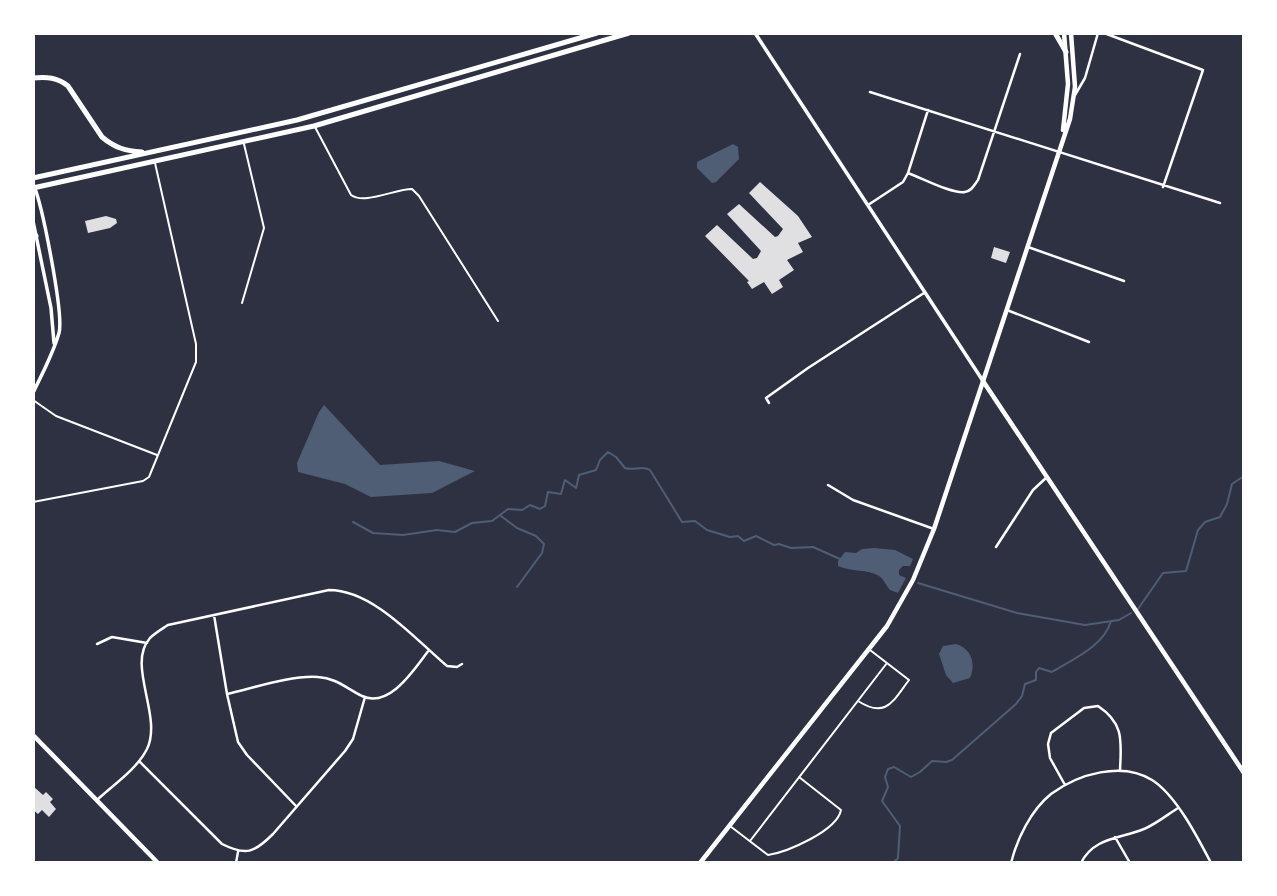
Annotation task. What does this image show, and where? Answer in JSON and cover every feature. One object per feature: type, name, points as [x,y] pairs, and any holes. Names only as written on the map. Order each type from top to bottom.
[{"type":"highway","points":[[33,178],[321,114],[597,33]]},
{"type":"highway","points":[[34,187],[314,126],[629,33]]},
{"type":"highway","points":[[1055,33],[1066,52]]},
{"type":"highway","points":[[33,78],[54,78],[68,86],[102,137],[110,144],[129,152],[153,152]]},
{"type":"main road","points":[[1058,152],[1066,117],[1068,84],[1064,33]]},
{"type":"main road","points":[[700,863],[887,626],[913,580],[934,529],[1058,152],[1073,100],[1072,33]]},
{"type":"main road","points":[[983,381],[1244,773]]},
{"type":"main road","points":[[33,735],[158,863]]},
{"type":"street","points":[[755,33],[983,381]]},
{"type":"street","points":[[1073,100],[1085,78],[1098,33]]},
{"type":"street","points":[[1104,33],[1203,70],[1163,187]]},
{"type":"street","points":[[908,173],[953,190],[970,190],[978,180],[1020,54]]},
{"type":"street","points":[[870,92],[1220,203]]},
{"type":"street","points":[[868,205],[903,182],[928,110]]},
{"type":"street","points":[[33,393],[59,332],[59,298],[34,187]]},
{"type":"street","points":[[33,221],[51,308],[54,344]]},
{"type":"street","points":[[1028,247],[1124,281]]},
{"type":"street","points":[[769,403],[766,398],[808,368],[925,292]]},
{"type":"street","points":[[1007,310],[1089,342]]},
{"type":"street","points":[[996,547],[1033,490],[1047,477]]},
{"type":"street","points":[[828,485],[853,500],[934,529]]},
{"type":"street","points":[[97,800],[139,761],[146,750],[152,734],[142,663],[147,643],[168,625],[329,590],[341,590],[372,603],[447,666],[457,667],[462,664]]},
{"type":"street","points":[[214,615],[238,742],[296,806]]},
{"type":"street","points":[[97,644],[112,637],[147,643]]},
{"type":"street","points":[[227,694],[314,677],[337,681],[365,697],[376,697],[396,690],[429,650]]},
{"type":"street","points":[[139,761],[222,844],[238,852],[246,852],[261,845],[353,739],[365,697]]},
{"type":"street","points":[[1065,786],[1050,758],[1048,744],[1051,733],[1084,708],[1098,706],[1116,723],[1121,737],[1120,771]]},
{"type":"street","points":[[1011,863],[1028,821],[1049,795],[1102,772],[1120,771],[1142,775],[1155,782],[1178,808],[1211,863]]},
{"type":"street","points":[[1081,863],[1095,845],[1144,829],[1178,808]]},
{"type":"street","points":[[1115,837],[1130,863]]},
{"type":"street","points":[[236,863],[238,852]]},
{"type":"lane","points":[[314,126],[355,199],[367,199],[401,189],[412,189],[419,196],[498,321]]},
{"type":"lane","points":[[242,303],[264,228],[244,143]]},
{"type":"lane","points":[[33,502],[143,481],[149,477],[196,362],[197,352],[155,162]]},
{"type":"lane","points":[[33,400],[56,416],[158,455]]},
{"type":"lane","points":[[858,701],[878,709],[888,707],[909,680],[869,649]]},
{"type":"lane","points":[[750,841],[887,663]]},
{"type":"lane","points":[[729,825],[768,855],[781,853],[823,832],[840,817],[841,810],[799,777]]},
{"type":"water","points":[[733,144],[738,147],[739,159],[712,183],[697,168],[697,162]]},
{"type":"water","points":[[324,405],[380,465],[439,461],[475,471],[432,493],[371,497],[345,484],[298,472],[297,463]]},
{"type":"water","points":[[862,549],[895,550],[913,559],[910,566],[903,566],[899,570],[899,575],[906,578],[898,593],[890,590],[881,577],[838,566],[838,561],[845,552],[856,553]]},
{"type":"water","points":[[956,644],[969,653],[973,667],[970,678],[953,683],[946,675],[939,654],[943,646]]},
{"type":"building","points":[[760,182],[798,216],[812,237],[798,243],[803,252],[787,260],[794,270],[779,280],[783,287],[772,294],[764,282],[752,289],[747,282],[749,281],[705,236],[717,225],[753,259],[757,258],[761,251],[727,214],[739,204],[775,237],[778,236],[783,229],[749,193]]},
{"type":"building","points":[[106,216],[116,219],[117,223],[110,228],[88,233],[85,221]]},
{"type":"building","points":[[994,247],[1010,252],[1006,263],[991,258]]},
{"type":"building","points":[[33,786],[53,799],[50,802],[56,809],[49,817],[42,810],[38,814],[33,810]]},
{"type":"waterway","points":[[353,522],[373,533],[403,535],[437,530],[455,532],[472,523],[492,521],[508,509],[522,510],[530,505],[540,509],[545,506],[548,492],[561,494],[565,480],[576,488],[579,475],[596,470],[600,460],[608,452],[625,468],[650,470],[682,522],[695,521],[707,530],[730,537],[738,536],[744,541],[756,536],[774,545],[791,548],[813,547],[840,559]]},
{"type":"waterway","points":[[1138,609],[1163,573],[1186,571],[1198,530],[1205,522],[1220,517],[1227,504],[1232,484],[1244,476]]},
{"type":"waterway","points":[[501,516],[517,528],[536,536],[544,544],[542,553],[517,587]]},
{"type":"waterway","points":[[918,583],[1017,613],[1085,625],[1119,620],[1131,613]]},
{"type":"waterway","points":[[893,863],[898,858],[900,826],[882,801],[888,787],[885,777],[888,769],[894,767],[911,777],[932,761],[952,760],[1016,704],[1022,696],[1025,684],[1036,680],[1039,668],[1052,672],[1078,657],[1102,638],[1111,621]]}]
